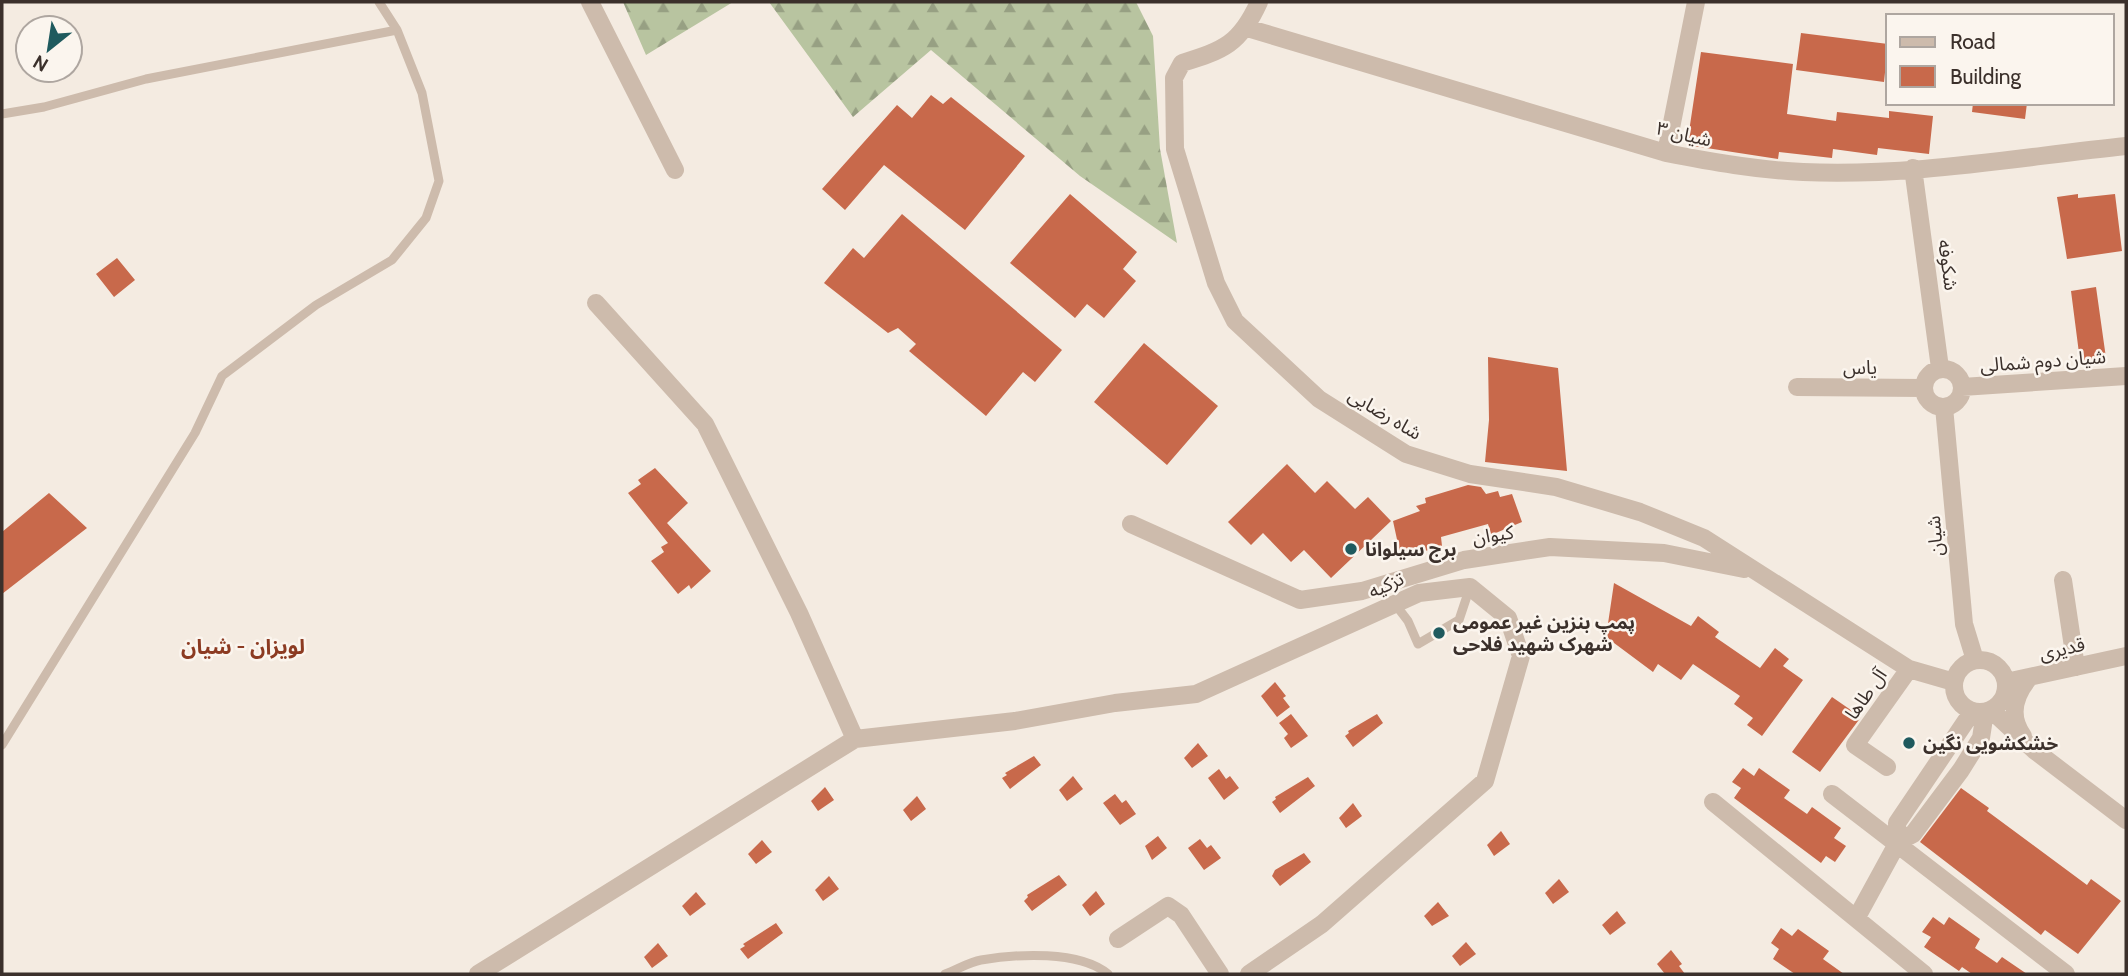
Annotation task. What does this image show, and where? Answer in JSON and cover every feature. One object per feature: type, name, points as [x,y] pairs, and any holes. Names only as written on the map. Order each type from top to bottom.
[{"type":"street","points":[[590,2],[675,170]]},
{"type":"street","name":"شاه رضایی","points":[[1259,2],[1247,28],[1223,51],[1182,63],[1174,78],[1175,149],[1216,284],[1235,321],[1319,399],[1406,454],[1470,474],[1556,486],[1640,512],[1704,538],[1909,669],[1954,682]]},
{"type":"street","points":[[1666,153],[1696,2]]},
{"type":"street","name":"شیان ۳","points":[[1247,28],[1666,153],[1736,166],[1804,172],[1874,172],[2126,146]]},
{"type":"street","name":"شکوفه","points":[[1913,168],[1940,368]]},
{"type":"street","points":[[478,974],[855,739],[799,613],[705,424],[596,303]]},
{"type":"street","points":[[1940,368],[1953,371],[1962,387],[1955,403],[1944,407],[1932,404],[1923,388],[1926,377],[1940,368]]},
{"type":"street","name":"شیان دوم شمالی","points":[[1962,387],[2126,376]]},
{"type":"street","name":"یاس","points":[[1797,387],[1923,388]]},
{"type":"street","name":"شیان","points":[[1944,407],[1964,624],[1975,660]]},
{"type":"street","name":"کیوان","points":[[1132,524],[1300,600],[1362,591],[1464,561],[1550,547],[1664,553],[1755,571]]},
{"type":"street","points":[[2063,580],[2076,667]]},
{"type":"street","points":[[1249,974],[1322,924],[1485,781],[1521,656],[1508,618],[1470,587]]},
{"type":"street","name":"تزکیه","points":[[855,739],[1015,721],[1115,703],[1196,694],[1419,593],[1470,587]]},
{"type":"street","name":"قدیری","points":[[2006,682],[2126,656]]},
{"type":"street","points":[[1857,917],[1898,842],[1897,823],[1983,711],[2004,698],[2006,682],[1998,667],[1991,662],[1975,660],[1961,668],[1954,682],[1956,698],[1983,711],[2034,750],[2122,810]]},
{"type":"street","name":"آل طاها","points":[[1887,767],[1855,745],[1909,669]]},
{"type":"street","points":[[2029,678],[2017,699],[2013,719],[2034,750]]},
{"type":"street","points":[[1832,794],[1898,842],[2066,974]]},
{"type":"street","points":[[1713,802],[1924,974]]},
{"type":"street","points":[[1118,939],[1168,905],[1181,915],[1220,974]]},
{"type":"lane","points":[[2,745],[195,433],[222,376],[316,305],[392,260],[426,218],[439,181],[422,93],[397,30],[379,2]]},
{"type":"lane","points":[[2,114],[44,107],[146,79],[397,30]]},
{"type":"lane","points":[[1395,604],[1408,621],[1418,644],[1459,620],[1470,587]]},
{"type":"lane","points":[[946,974],[979,960],[1063,955],[1108,974]]},
{"type":"green space","points":[[623,2],[733,2],[646,55]]},
{"type":"green space","points":[[769,2],[1136,2],[1153,36],[1160,149],[1177,243],[1080,176],[931,50],[853,117]]},
{"type":"building","points":[[1801,33],[1886,44],[1884,82],[1796,70]]},
{"type":"building","points":[[1701,52],[1793,64],[1787,114],[1836,121],[1837,112],[1889,118],[1889,111],[1933,116],[1929,154],[1878,148],[1877,155],[1833,149],[1832,158],[1779,152],[1778,159],[1687,145]]},
{"type":"building","points":[[931,95],[943,104],[951,97],[1025,156],[965,230],[884,165],[845,210],[822,189],[897,105],[912,118]]},
{"type":"building","points":[[1973,105],[2027,105],[2025,119],[1972,112]]},
{"type":"building","points":[[1070,194],[1137,252],[1123,269],[1136,281],[1104,318],[1087,304],[1075,318],[1010,263]]},
{"type":"building","points":[[2078,194],[2078,198],[2115,194],[2122,251],[2067,259],[2057,197]]},
{"type":"building","points":[[902,214],[1062,350],[1035,382],[1023,372],[986,416],[909,351],[916,344],[898,328],[888,333],[824,283],[853,248],[864,258]]},
{"type":"building","points":[[117,258],[135,280],[114,297],[96,274]]},
{"type":"building","points":[[2096,287],[2106,358],[2080,361],[2071,291]]},
{"type":"building","points":[[1144,343],[1218,406],[1167,465],[1094,402]]},
{"type":"building","points":[[1488,357],[1558,368],[1567,471],[1485,462],[1489,420]]},
{"type":"building","points":[[1287,464],[1315,493],[1327,481],[1355,509],[1368,497],[1391,521],[1331,578],[1304,550],[1291,562],[1263,533],[1251,545],[1228,522]]},
{"type":"building","points":[[655,468],[688,503],[667,523],[711,571],[691,589],[689,585],[678,594],[651,561],[664,552],[661,547],[668,543],[628,493],[641,484],[638,480]]},
{"type":"building","points":[[1468,485],[1481,487],[1486,494],[1498,491],[1500,497],[1512,494],[1522,522],[1491,535],[1488,524],[1441,537],[1442,546],[1401,558],[1393,521],[1420,511],[1416,506],[1426,503],[1425,498]]},
{"type":"building","points":[[49,493],[87,528],[2,594],[2,532]]},
{"type":"building","points":[[1614,583],[1691,626],[1698,616],[1719,632],[1715,637],[1760,668],[1775,648],[1789,659],[1783,666],[1803,680],[1762,736],[1747,725],[1753,718],[1734,704],[1740,696],[1693,664],[1681,680],[1658,664],[1653,672],[1606,637]]},
{"type":"building","points":[[1275,682],[1286,696],[1283,698],[1290,707],[1277,717],[1261,696]]},
{"type":"building","points":[[1832,697],[1861,717],[1820,772],[1792,752]]},
{"type":"building","points":[[1291,714],[1308,736],[1291,748],[1284,738],[1288,734],[1279,723]]},
{"type":"building","points":[[1377,714],[1383,723],[1353,747],[1345,736],[1348,731]]},
{"type":"building","points":[[1198,743],[1208,756],[1192,768],[1184,758]]},
{"type":"building","points":[[1034,756],[1041,765],[1010,789],[1002,778],[1007,775],[1005,773]]},
{"type":"building","points":[[1743,768],[1754,776],[1759,768],[1790,790],[1784,798],[1807,814],[1812,807],[1841,828],[1834,838],[1846,846],[1835,862],[1826,856],[1821,863],[1734,798],[1741,788],[1732,782]]},
{"type":"building","points":[[1219,769],[1226,779],[1230,776],[1239,788],[1224,800],[1208,778]]},
{"type":"building","points":[[1073,776],[1083,789],[1067,801],[1059,790]]},
{"type":"building","points":[[1308,777],[1315,786],[1280,813],[1272,802],[1275,797]]},
{"type":"building","points":[[825,787],[834,800],[818,811],[811,801]]},
{"type":"building","points":[[1961,788],[1989,808],[1987,811],[2087,885],[2091,879],[2121,901],[2078,954],[2045,930],[2041,935],[1920,842]]},
{"type":"building","points":[[1115,794],[1122,803],[1126,800],[1136,814],[1120,825],[1103,803]]},
{"type":"building","points":[[917,796],[926,809],[911,821],[903,810]]},
{"type":"building","points":[[1353,803],[1362,816],[1346,828],[1339,818]]},
{"type":"building","points":[[1501,831],[1510,844],[1494,856],[1487,845]]},
{"type":"building","points":[[1158,836],[1167,848],[1152,860],[1145,846]]},
{"type":"building","points":[[1200,839],[1207,848],[1211,845],[1221,858],[1204,870],[1188,848]]},
{"type":"building","points":[[762,840],[772,852],[756,864],[748,854]]},
{"type":"building","points":[[1304,853],[1311,862],[1280,886],[1272,876],[1275,870]]},
{"type":"building","points":[[1059,875],[1067,885],[1032,911],[1024,901],[1027,895]]},
{"type":"building","points":[[829,876],[839,889],[823,901],[815,890]]},
{"type":"building","points":[[1559,879],[1569,892],[1553,904],[1545,893]]},
{"type":"building","points":[[1096,891],[1105,904],[1090,916],[1082,905]]},
{"type":"building","points":[[696,892],[706,904],[690,916],[682,906]]},
{"type":"building","points":[[1438,902],[1449,916],[1432,926],[1424,916]]},
{"type":"building","points":[[1617,911],[1626,923],[1610,935],[1602,925]]},
{"type":"building","points":[[1933,917],[1944,925],[1949,917],[1980,939],[1975,948],[1997,963],[2002,957],[2027,974],[1972,974],[1962,967],[1959,971],[1924,947],[1931,937],[1922,932]]},
{"type":"building","points":[[776,923],[783,933],[748,959],[740,949],[745,946],[743,944]]},
{"type":"building","points":[[1781,928],[1792,936],[1798,929],[1829,951],[1823,959],[1844,974],[1795,974],[1773,959],[1779,949],[1771,943]]},
{"type":"building","points":[[1466,942],[1476,954],[1460,966],[1452,956]]},
{"type":"building","points":[[658,943],[668,956],[652,968],[644,957]]},
{"type":"building","points":[[1671,950],[1682,964],[1679,966],[1685,974],[1665,974],[1657,964]]},
{"type":"place","name":"برج سیلوانا","points":[[1351,549]]},
{"type":"place","name":"پمپ بنزین غیر عمومی شهرک شهید فلاحی","points":[[1439,633]]},
{"type":"place","name":"خشکشویی نگین","points":[[1909,743]]},
{"type":"district","name":"لویزان - شیان","points":[[243,646]]}]
